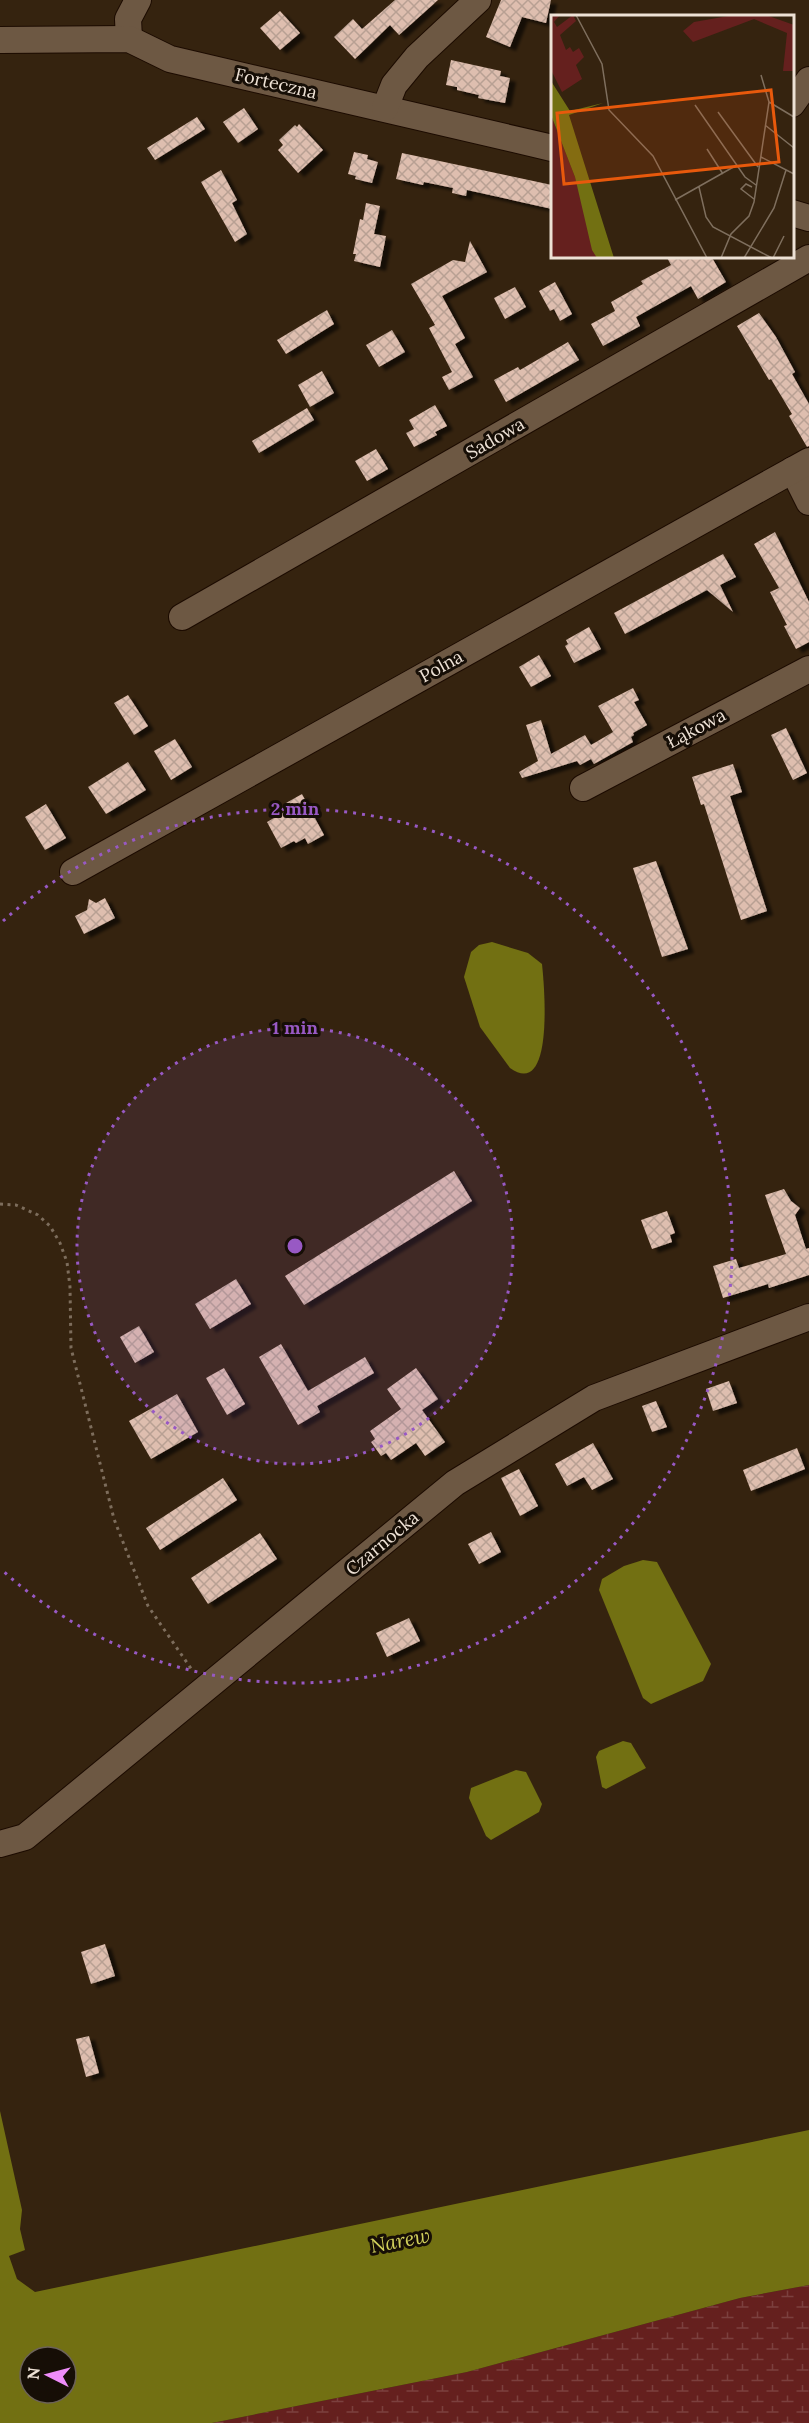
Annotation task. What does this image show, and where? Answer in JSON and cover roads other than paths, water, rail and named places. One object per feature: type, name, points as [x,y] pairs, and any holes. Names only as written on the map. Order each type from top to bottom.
[{"type":"street","points":[[129,39],[128,19],[138,0]]},
{"type":"street","points":[[385,108],[394,85],[417,57],[478,0]]},
{"type":"street","name":"Forteczna","points":[[0,40],[129,39],[170,59],[551,148]]},
{"type":"street","points":[[794,101],[809,80]]},
{"type":"street","points":[[794,214],[809,218]]},
{"type":"street","name":"Sadowa","points":[[182,617],[809,258]]},
{"type":"street","points":[[801,466],[809,502]]},
{"type":"street","name":"Polna","points":[[73,872],[801,466]]},
{"type":"street","name":"Łąkowa","points":[[583,788],[809,669]]},
{"type":"street","name":"Czarnocka","points":[[0,1844],[25,1837],[455,1483],[594,1398],[809,1317]]},
{"type":"water","points":[[492,942],[528,953],[542,964],[544,1035],[534,1068],[524,1073],[510,1068],[480,1027],[464,977],[471,952],[479,945]]},
{"type":"water","points":[[643,1560],[657,1562],[711,1664],[703,1681],[651,1704],[643,1698],[599,1590],[602,1579],[624,1566]]},
{"type":"water","points":[[623,1741],[631,1743],[646,1768],[606,1789],[602,1787],[596,1757],[599,1751]]},
{"type":"water","points":[[516,1770],[526,1772],[542,1804],[539,1812],[491,1840],[486,1836],[469,1798],[471,1788]]},
{"type":"water","name":"Narew","points":[[0,2111],[22,2210],[20,2229],[25,2250],[9,2256],[17,2279],[35,2292],[809,2130],[809,2285],[740,2298],[467,2372],[212,2423],[0,2423]]}]
